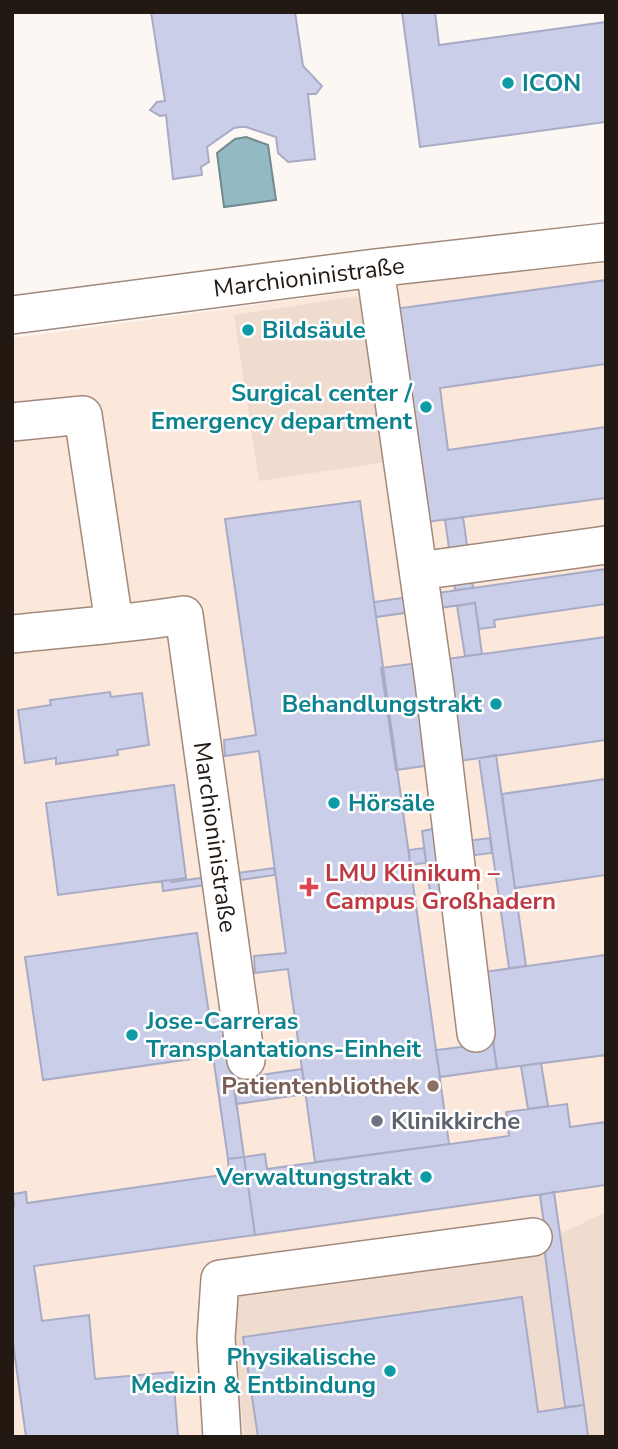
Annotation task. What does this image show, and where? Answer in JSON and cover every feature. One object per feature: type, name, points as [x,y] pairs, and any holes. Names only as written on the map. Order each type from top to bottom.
[{"type":"street","name":"Marchioninistraße","points":[[12,315],[375,268],[606,242]]},
{"type":"street","points":[[375,268],[419,571],[476,1033]]},
{"type":"street","points":[[12,422],[83,415],[114,623],[12,634]]},
{"type":"street","points":[[419,571],[606,545]]},
{"type":"street","name":"Marchioninistraße","points":[[114,623],[184,615],[246,1060]]},
{"type":"street","points":[[222,1437],[216,1338],[220,1279],[533,1237]]},
{"type":"shaded area","name":"LMU Klinikum – Campus Großhadern","points":[[606,257],[606,1437],[12,1437],[12,338]]},
{"type":"shaded area","points":[[361,296],[386,462],[259,481],[234,315]]},
{"type":"shaded area","points":[[606,1212],[606,1437],[244,1437],[231,1306],[252,1283],[537,1245]]},
{"type":"water","points":[[246,137],[268,145],[276,200],[224,207],[217,153],[235,139]]},
{"type":"building","points":[[151,12],[295,12],[303,66],[322,86],[316,94],[308,94],[315,159],[288,162],[278,153],[276,137],[240,127],[234,128],[207,147],[209,162],[201,167],[202,175],[173,179],[166,115],[160,116],[150,110],[157,102],[165,101]]},
{"type":"building","name":"ICON","points":[[402,12],[435,12],[439,45],[606,22],[606,122],[420,147]]},
{"type":"building","name":"Surgical center / Emergency department","points":[[606,280],[606,364],[440,388],[448,450],[606,427],[606,498],[427,522],[394,309]]},
{"type":"building","name":"Hörsäle","points":[[360,501],[449,1144],[315,1162],[288,969],[255,973],[254,956],[286,953],[259,751],[225,756],[224,740],[256,735],[225,519]]},
{"type":"building","points":[[463,517],[473,588],[455,590],[445,520]]},
{"type":"building","points":[[606,569],[606,604],[494,620],[495,627],[479,629],[475,603],[376,617],[374,602]]},
{"type":"building","points":[[475,603],[482,654],[465,656],[457,606]]},
{"type":"building","name":"Behandlungstrakt","points":[[606,637],[606,740],[396,770],[381,668]]},
{"type":"building","points":[[110,692],[111,697],[142,693],[149,745],[117,750],[118,755],[56,764],[56,758],[25,763],[18,710],[51,705],[50,700]]},
{"type":"building","points":[[496,755],[526,966],[509,968],[479,758]]},
{"type":"building","points":[[606,779],[606,875],[515,888],[502,794]]},
{"type":"building","points":[[174,785],[186,878],[58,895],[46,803]]},
{"type":"building","points":[[438,828],[449,906],[432,908],[422,831]]},
{"type":"building","points":[[490,838],[492,853],[443,859],[441,844]]},
{"type":"building","points":[[424,848],[426,863],[410,865],[409,850]]},
{"type":"building","points":[[274,868],[275,875],[163,891],[162,881]]},
{"type":"building","name":"Jose-Carreras Transplantations-Einheit","points":[[197,933],[209,1014],[224,1013],[244,1157],[228,1159],[213,1056],[43,1080],[25,957]]},
{"type":"building","points":[[606,955],[606,1055],[497,1069],[484,972]]},
{"type":"building","points":[[493,1043],[497,1069],[440,1077],[436,1050]]},
{"type":"building","points":[[541,1063],[548,1106],[528,1109],[521,1066]]},
{"type":"building","points":[[302,1069],[306,1094],[236,1104],[233,1079]]},
{"type":"building","name":"Verwaltungstrakt","points":[[567,1104],[570,1127],[606,1122],[606,1185],[255,1235],[244,1157],[265,1154],[267,1169],[509,1136],[506,1112]]},
{"type":"building","points":[[244,1157],[255,1235],[34,1266],[42,1321],[89,1315],[95,1379],[173,1372],[178,1437],[26,1437],[12,1336],[13,1194],[26,1192],[27,1203],[229,1174],[228,1159]]},
{"type":"building","points":[[554,1192],[584,1405],[565,1407],[541,1224],[544,1224],[540,1195]]},
{"type":"building","name":"Physikalische Medizin & Entbindung","points":[[522,1297],[538,1412],[584,1405],[588,1437],[258,1437],[243,1337]]},
{"type":"place","name":"ICON","points":[[508,83]]},
{"type":"place","name":"Bildsäule","points":[[248,330]]},
{"type":"place","name":"Surgical center / Emergency department","points":[[426,407]]},
{"type":"place","name":"Behandlungstrakt","points":[[496,704]]},
{"type":"place","name":"Hörsäle","points":[[334,803]]},
{"type":"place","name":"LMU Klinikum – Campus Großhadern","points":[[309,887]]},
{"type":"place","name":"Jose-Carreras Transplantations-Einheit","points":[[132,1035]]},
{"type":"place","name":"Patientenbliothek","points":[[433,1086]]},
{"type":"place","name":"Klinikkirche","points":[[377,1121]]},
{"type":"place","name":"Verwaltungstrakt","points":[[426,1177]]},
{"type":"place","name":"Physikalische Medizin & Entbindung","points":[[390,1371]]}]
